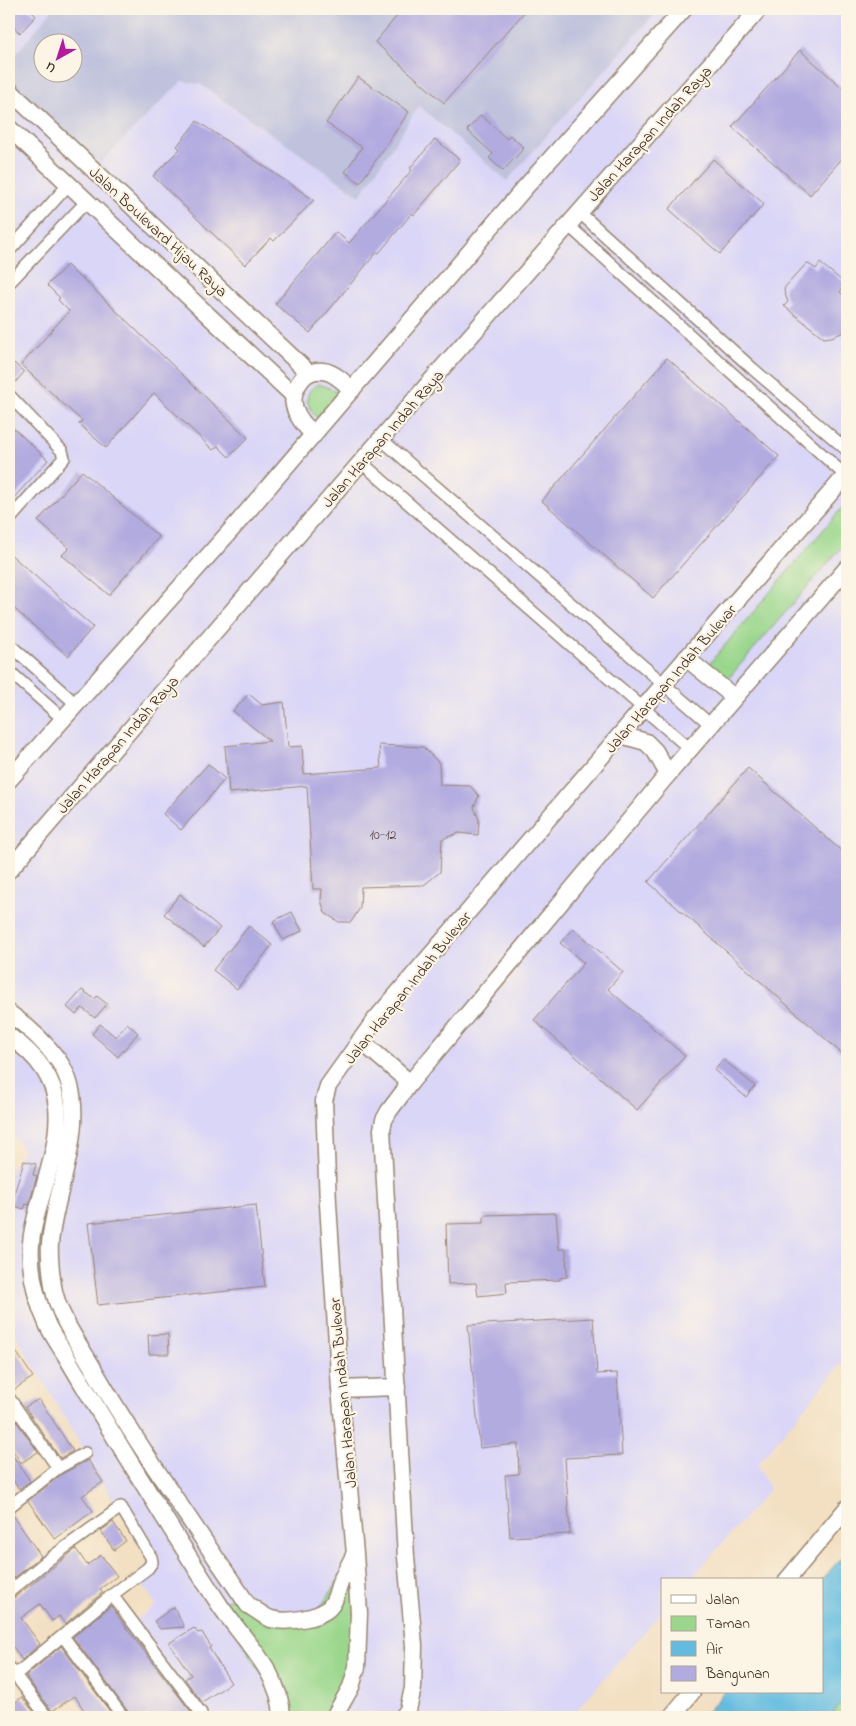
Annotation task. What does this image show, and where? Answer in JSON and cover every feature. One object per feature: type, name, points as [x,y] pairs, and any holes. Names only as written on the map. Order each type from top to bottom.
[{"type":"street","points":[[9,780],[314,435],[522,191],[684,9]]},
{"type":"street","name":"Jalan Harapan Indah Raya","points":[[9,870],[568,224],[759,9]]},
{"type":"street","name":"Jalan Boulevard Hijau Raya","points":[[9,90],[309,373]]},
{"type":"street","name":"Jalan Boulevard Hijau Raya","points":[[9,128],[293,395]]},
{"type":"street","points":[[9,251],[69,184]]},
{"type":"street","points":[[9,283],[91,205],[114,190]]},
{"type":"street","points":[[579,212],[753,369],[847,450]]},
{"type":"street","points":[[568,224],[847,475]]},
{"type":"street","points":[[314,435],[301,423],[295,409],[293,395],[296,386],[309,373],[324,371],[341,380],[352,390]]},
{"type":"street","points":[[9,395],[62,452],[64,458],[9,520]]},
{"type":"street","points":[[381,439],[711,725]]},
{"type":"street","points":[[361,462],[690,749]]},
{"type":"street","name":"Jalan Harapan Indah Bulevar","points":[[334,1717],[351,1687],[357,1667],[359,1613],[328,1204],[324,1102],[328,1086],[360,1040],[686,658],[847,475]]},
{"type":"street","points":[[403,1717],[408,1710],[413,1688],[414,1645],[391,1387],[382,1130],[384,1120],[404,1079],[847,568]]},
{"type":"street","points":[[9,644],[77,705]]},
{"type":"street","points":[[686,658],[734,697]]},
{"type":"street","points":[[9,670],[64,720]]},
{"type":"street","points":[[621,735],[646,742],[655,751],[668,774]]},
{"type":"street","points":[[9,1013],[45,1044],[59,1061],[69,1084],[73,1108],[72,1131],[50,1244],[50,1269],[54,1293],[64,1319],[126,1424],[248,1605],[270,1618],[298,1620],[315,1616],[329,1608],[355,1554]]},
{"type":"street","points":[[9,1036],[38,1061],[48,1075],[55,1094],[57,1114],[54,1150],[36,1216],[31,1244],[35,1294],[49,1328],[124,1452],[220,1605],[272,1680],[281,1705],[282,1717]]},
{"type":"street","points":[[360,1040],[404,1079]]},
{"type":"street","points":[[343,1390],[391,1387]]},
{"type":"street","points":[[9,1398],[58,1468]]},
{"type":"street","points":[[9,1507],[58,1468],[85,1452]]},
{"type":"street","points":[[9,1592],[48,1560],[121,1506],[151,1557],[152,1562],[148,1568],[63,1636],[12,1671],[47,1717]]},
{"type":"street","points":[[789,1578],[847,1508]]},
{"type":"street","points":[[112,1595],[201,1713]]},
{"type":"street","points":[[63,1636],[123,1717]]},
{"type":"street","points":[[671,1717],[690,1694]]},
{"type":"shaded area","points":[[9,9],[53,9],[32,32],[9,62]]},
{"type":"shaded area","points":[[53,9],[659,9],[507,181],[419,106],[360,196],[200,84],[182,81],[100,163],[9,80],[9,62],[32,34],[32,82],[82,82],[82,32],[34,32]]},
{"type":"shaded area","points":[[659,9],[847,9],[847,1357],[757,1465],[770,1489],[692,1578],[661,1578],[661,1613],[571,1717],[193,1717],[129,1625],[156,1605],[137,1576],[150,1562],[9,1324],[9,1174],[23,1150],[9,1129],[9,80],[100,163],[181,81],[200,84],[360,196],[419,106],[507,181]]},
{"type":"green space","points":[[319,384],[332,389],[338,394],[318,419],[311,410],[308,395],[313,387]]},
{"type":"green space","points":[[847,502],[847,541],[727,680],[716,676],[708,665]]},
{"type":"green space","points":[[355,1554],[357,1667],[333,1717],[282,1717],[281,1705],[220,1605],[240,1593],[270,1619],[315,1616]]},
{"type":"green space","points":[[847,1697],[847,1717],[830,1717]]},
{"type":"water","points":[[847,1551],[847,1697],[830,1717],[703,1717],[723,1694],[824,1694],[824,1578]]},
{"type":"building","points":[[9,9],[29,9],[36,16],[20,33],[9,23]]},
{"type":"building","points":[[389,9],[527,9],[444,103],[375,42],[397,16]]},
{"type":"building","points":[[800,50],[847,92],[847,153],[810,195],[732,127]]},
{"type":"building","points":[[358,77],[409,112],[360,183],[345,172],[362,147],[326,123]]},
{"type":"building","points":[[481,115],[507,139],[510,135],[524,148],[503,171],[489,158],[493,154],[467,130]]},
{"type":"building","points":[[197,121],[314,200],[274,241],[271,238],[245,265],[153,176],[180,149],[177,146]]},
{"type":"building","points":[[435,139],[460,160],[414,215],[412,213],[379,253],[377,252],[310,333],[275,304],[336,232],[349,243],[412,170],[410,168]]},
{"type":"building","points":[[713,159],[764,204],[720,254],[669,209]]},
{"type":"building","points":[[807,263],[816,269],[820,263],[846,284],[840,292],[847,298],[847,327],[842,333],[824,338],[784,306],[788,302],[784,291],[785,287]]},
{"type":"building","points":[[67,265],[248,438],[229,457],[218,446],[213,450],[154,393],[106,448],[79,424],[82,421],[21,365],[69,311],[58,300],[60,298],[47,285]]},
{"type":"building","points":[[667,358],[779,456],[653,598],[542,501]]},
{"type":"building","points":[[14,363],[24,372],[15,383],[9,378],[9,368]]},
{"type":"building","points":[[9,424],[48,460],[9,503]]},
{"type":"building","points":[[82,471],[159,537],[109,595],[62,555],[69,548],[38,521]]},
{"type":"building","points":[[9,553],[93,627],[68,656],[9,604]]},
{"type":"building","points":[[249,694],[262,705],[284,702],[288,747],[302,746],[304,774],[381,768],[379,745],[423,747],[439,763],[440,785],[470,786],[479,796],[474,807],[479,820],[478,835],[459,833],[442,839],[440,872],[424,885],[361,887],[360,908],[351,922],[339,922],[325,913],[321,900],[322,889],[313,889],[307,786],[229,793],[225,746],[270,741],[233,711]]},
{"type":"building","points":[[208,764],[225,779],[181,830],[163,814]]},
{"type":"building","points":[[748,768],[847,856],[847,1058],[648,882]]},
{"type":"building","points":[[180,894],[220,928],[204,947],[164,914]]},
{"type":"building","points":[[292,912],[302,931],[283,940],[273,921]]},
{"type":"building","points":[[249,926],[272,945],[237,989],[213,970]]},
{"type":"building","points":[[573,928],[623,972],[608,989],[685,1056],[637,1110],[534,1020],[584,963],[560,943]]},
{"type":"building","points":[[82,990],[95,999],[97,996],[107,1004],[95,1018],[82,1008],[76,1015],[67,1007]]},
{"type":"building","points":[[127,1023],[138,1033],[118,1057],[92,1034],[100,1024],[116,1037]]},
{"type":"building","points":[[723,1059],[755,1086],[746,1097],[714,1070]]},
{"type":"building","points":[[24,1161],[36,1164],[33,1175],[37,1176],[29,1205],[26,1204],[24,1209],[11,1205]]},
{"type":"building","points":[[256,1205],[265,1287],[98,1305],[88,1223]]},
{"type":"building","points":[[556,1213],[559,1249],[566,1249],[567,1277],[560,1278],[560,1280],[506,1282],[507,1293],[478,1296],[476,1283],[448,1284],[446,1224],[484,1223],[484,1215]]},
{"type":"building","points":[[593,1318],[597,1374],[617,1373],[622,1455],[565,1458],[570,1534],[510,1537],[505,1475],[519,1474],[518,1444],[480,1448],[468,1325]]},
{"type":"building","points":[[168,1334],[169,1354],[149,1354],[148,1335]]},
{"type":"building","points":[[9,1341],[33,1377],[12,1391],[9,1391]]},
{"type":"building","points":[[39,1399],[73,1451],[60,1458],[25,1407]]},
{"type":"building","points":[[12,1415],[38,1452],[21,1463],[9,1444],[9,1417]]},
{"type":"building","points":[[9,1450],[30,1481],[19,1489],[9,1475]]},
{"type":"building","points":[[88,1460],[103,1482],[82,1496],[93,1511],[55,1539],[28,1501],[62,1474]]},
{"type":"building","points":[[9,1514],[12,1514],[41,1556],[14,1578],[9,1570]]},
{"type":"building","points":[[113,1522],[126,1541],[114,1550],[101,1531]]},
{"type":"building","points":[[76,1549],[87,1565],[101,1555],[117,1576],[100,1589],[103,1592],[65,1624],[59,1616],[52,1621],[40,1604],[21,1618],[40,1644],[22,1660],[9,1641],[9,1599],[14,1598]]},
{"type":"building","points":[[111,1606],[195,1717],[130,1717],[129,1713],[73,1637]]},
{"type":"building","points":[[174,1607],[184,1627],[160,1629],[154,1621]]},
{"type":"building","points":[[194,1628],[198,1633],[202,1632],[211,1647],[209,1648],[231,1683],[202,1702],[185,1679],[191,1675],[169,1643]]},
{"type":"building","points":[[61,1646],[114,1717],[88,1717],[75,1696],[52,1711],[30,1682],[26,1676]]},
{"type":"building","points":[[22,1697],[34,1712],[26,1717],[9,1717],[9,1707]]}]
